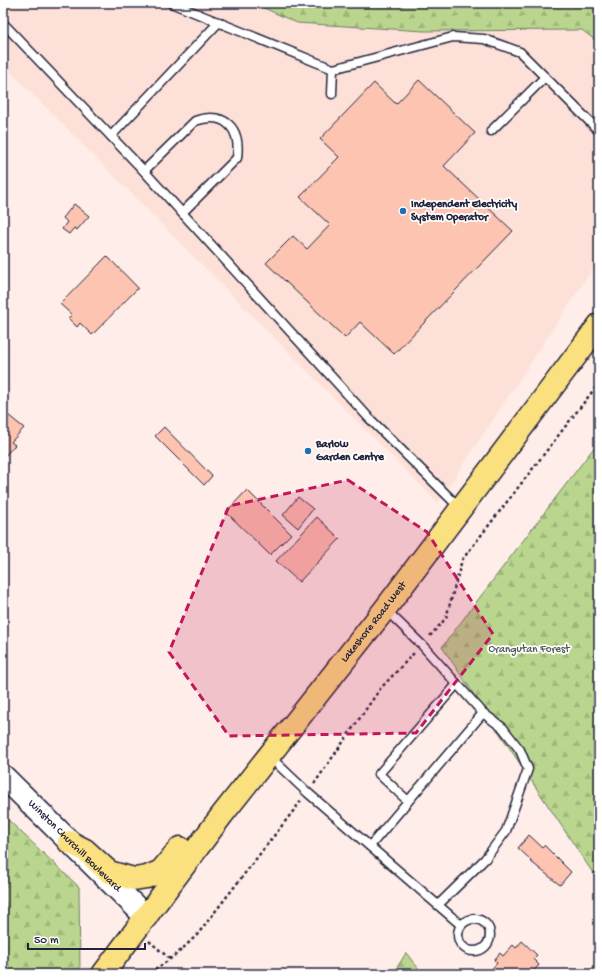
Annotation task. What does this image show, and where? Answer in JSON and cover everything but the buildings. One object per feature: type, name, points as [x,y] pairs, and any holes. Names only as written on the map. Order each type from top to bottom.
[{"type":"main road","name":"Lakeshore Road West","points":[[103,974],[222,815],[385,608],[599,325]]},
{"type":"main road","name":"Winston Churchill Boulevard","points":[[3,776],[146,917]]},
{"type":"main road","points":[[69,842],[84,850],[109,872],[134,879],[147,877],[155,875],[166,866],[206,814],[222,815]]},
{"type":"lane","points":[[172,3],[333,69],[453,37],[484,39],[520,52],[599,131]]},
{"type":"lane","points":[[111,136],[219,22]]},
{"type":"lane","points":[[3,23],[144,171],[369,418],[460,508]]},
{"type":"lane","points":[[332,94],[333,69]]},
{"type":"lane","points":[[492,130],[545,77]]},
{"type":"lane","points":[[144,171],[195,121],[205,117],[215,118],[226,121],[232,127],[236,134],[238,148],[237,158],[182,213]]},
{"type":"lane","points":[[385,608],[483,713],[503,728],[520,750],[528,769],[506,831],[485,859],[438,905]]},
{"type":"lane","points":[[408,801],[379,774],[457,684]]},
{"type":"lane","points":[[370,846],[483,713]]},
{"type":"lane","points":[[268,756],[308,793],[461,925]]},
{"type":"lane","points":[[480,919],[489,928],[491,935],[489,942],[485,947],[479,950],[472,951],[466,949],[458,938],[461,925],[466,920],[480,919]]},
{"type":"path","points":[[150,974],[170,959],[197,935],[214,913]]},
{"type":"path","points":[[148,940],[170,959]]},
{"type":"highlighted area","points":[[348,480],[427,532],[493,634],[416,733],[229,736],[169,652],[229,506]]},
{"type":"shaded area","points":[[3,3],[253,3],[297,23],[424,31],[582,30],[599,43],[599,259],[438,503],[3,64]]},
{"type":"green space","points":[[253,3],[599,3],[599,43],[582,30],[424,31],[297,23]]},
{"type":"green space","name":"Orangutan Forest","points":[[599,441],[599,882],[442,647]]},
{"type":"green space","points":[[3,815],[79,887],[80,974],[3,974]]},
{"type":"green space","points":[[406,953],[423,974],[393,974]]},
{"type":"place","name":"Independent Electricity System Operator","points":[[403,211]]},
{"type":"place","name":"Barlow Garden Centre","points":[[308,451]]}]
